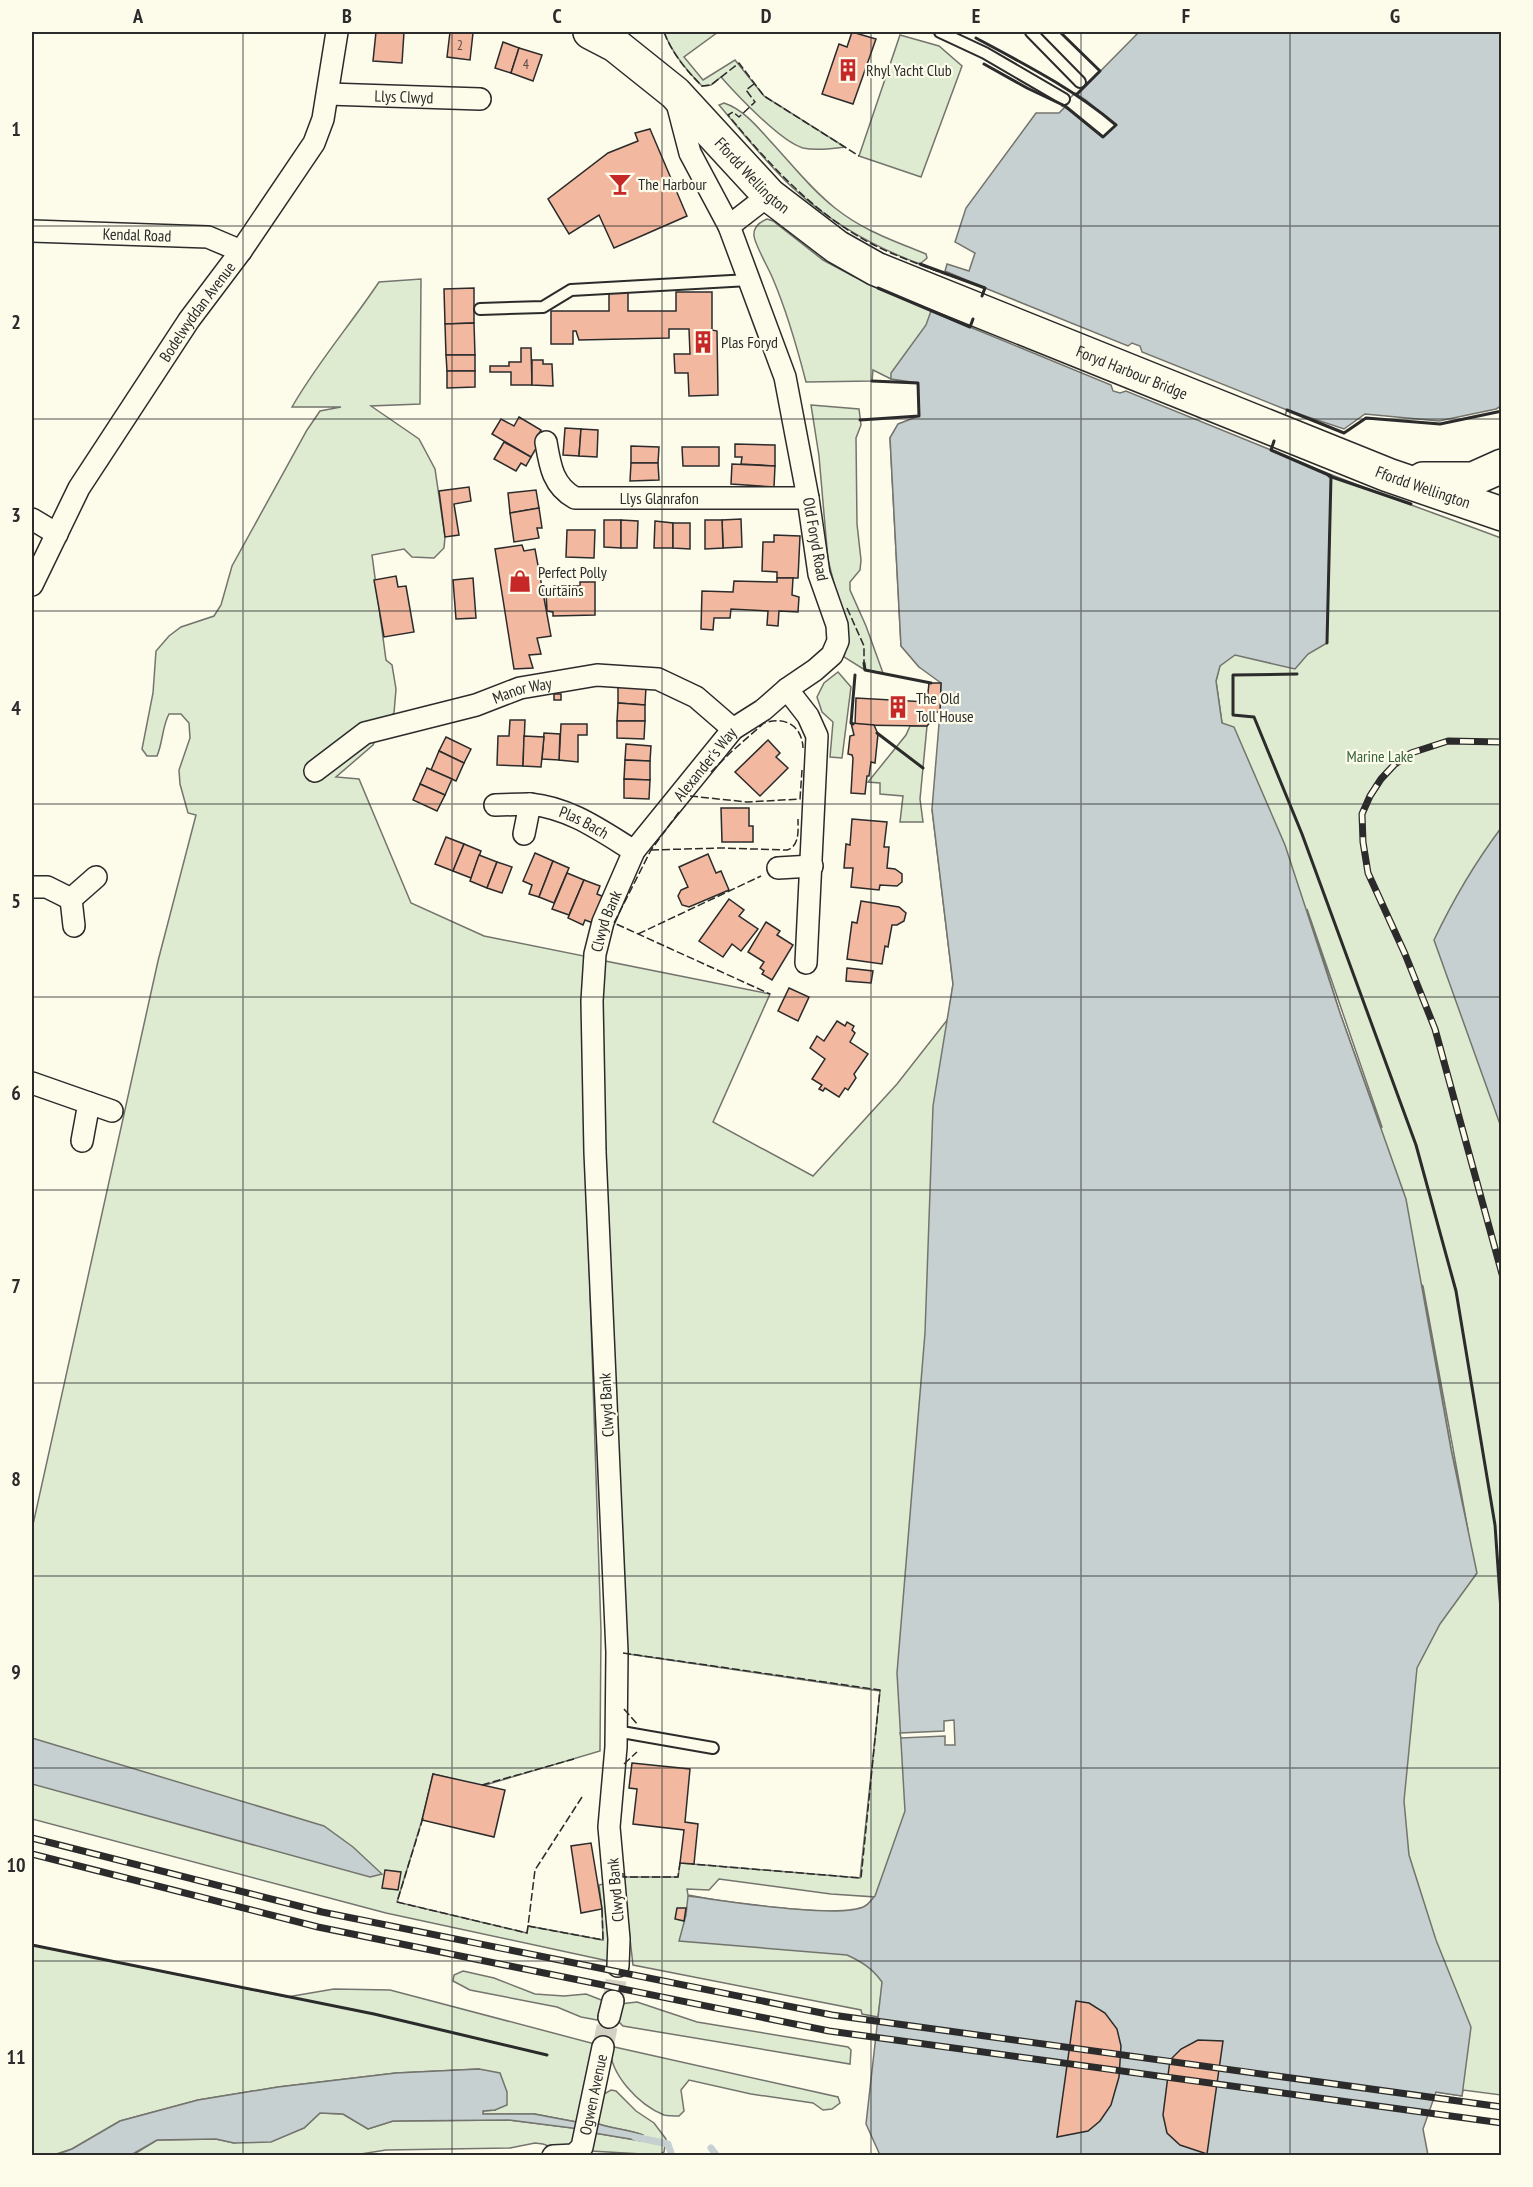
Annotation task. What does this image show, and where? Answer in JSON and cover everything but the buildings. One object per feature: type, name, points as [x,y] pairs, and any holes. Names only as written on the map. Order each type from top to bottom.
[{"type":"main road","name":"Ffordd Wellington","points":[[590,32],[615,45],[675,93],[769,195],[837,247],[876,269]]},
{"type":"main road","name":"Foryd Harbour Bridge","points":[[876,269],[1388,475]]},
{"type":"main road","name":"Ffordd Wellington","points":[[1388,475],[1434,480],[1473,479],[1502,466]]},
{"type":"main road","name":"Ffordd Wellington","points":[[1388,475],[1502,514]]},
{"type":"street","name":"Bodelwyddan Avenue","points":[[32,585],[80,488],[105,448],[189,320],[241,251],[314,143],[323,119],[338,32]]},
{"type":"street","name":"Old Foryd Road","points":[[675,93],[690,153],[729,226],[785,377],[808,498],[819,574],[837,624],[838,641],[832,655],[787,689]]},
{"type":"street","name":"Llys Clwyd","points":[[328,94],[480,99]]},
{"type":"street","points":[[729,226],[769,195]]},
{"type":"street","name":"Kendal Road","points":[[32,231],[208,237],[241,251]]},
{"type":"street","name":"Llys Glanrafon","points":[[546,442],[550,466],[556,482],[566,493],[575,498],[808,498]]},
{"type":"street","points":[[32,519],[57,534]]},
{"type":"street","name":"Manor Way","points":[[315,771],[365,733],[476,705],[520,688],[597,675],[658,679],[696,698],[733,729]]},
{"type":"street","points":[[787,689],[808,716],[817,736],[806,963]]},
{"type":"street","name":"Alexander's Way","points":[[634,851],[733,729],[763,710],[787,689]]},
{"type":"street","points":[[524,834],[530,804]]},
{"type":"street","name":"Plas Bach","points":[[495,805],[550,806],[574,815],[634,851]]},
{"type":"street","name":"Clwyd Bank","points":[[618,1966],[619,1939],[609,1827],[616,1731],[617,1652],[595,1164],[592,1001],[595,954],[603,922],[634,851]]},
{"type":"street","points":[[778,867],[812,866]]},
{"type":"street","points":[[72,899],[96,877]]},
{"type":"street","points":[[32,887],[47,887],[72,899]]},
{"type":"street","points":[[72,899],[74,926]]},
{"type":"street","points":[[32,1083],[112,1111]]},
{"type":"street","points":[[82,1141],[89,1103]]},
{"type":"street","name":"Ogwen Avenue","points":[[554,2156],[574,2155],[582,2147],[586,2138],[603,2047]]},
{"type":"lane","points":[[940,32],[985,53],[1064,99]]},
{"type":"lane","points":[[1031,32],[1080,82]]},
{"type":"lane","points":[[480,309],[543,307],[571,290],[749,280]]},
{"type":"lane","points":[[616,1731],[713,1748]]},
{"type":"green space","points":[[664,32],[718,32],[684,57],[703,80],[735,60],[764,96],[845,147],[818,150],[803,148],[772,128],[721,77],[711,85],[702,86],[680,60]]},
{"type":"green space","points":[[900,35],[939,46],[962,66],[921,177],[859,156]]},
{"type":"green space","points":[[724,103],[739,110],[751,121],[811,186],[835,208],[868,229],[926,254],[927,258],[920,264],[903,257],[869,241],[822,212],[793,188],[764,158],[719,105]]},
{"type":"green space","points":[[767,219],[773,221],[823,260],[853,276],[998,339],[919,667],[901,646],[890,438],[898,424],[919,416],[918,383],[891,379],[873,370],[872,381],[806,382],[783,304],[755,240],[756,227]]},
{"type":"green space","points":[[421,279],[420,404],[371,406],[419,439],[435,469],[445,537],[444,548],[434,558],[412,557],[404,549],[372,555],[386,660],[392,665],[396,689],[394,713],[387,718],[373,745],[336,777],[359,779],[411,903],[484,936],[584,956],[585,1134],[601,1631],[600,1751],[482,1786],[433,1774],[422,1820],[397,1902],[527,1933],[528,1926],[603,1940],[599,1885],[607,1883],[613,1962],[386,1913],[32,1819],[32,1529],[158,961],[196,815],[188,813],[180,784],[179,770],[190,738],[189,723],[181,714],[169,714],[157,756],[147,756],[142,749],[153,693],[156,651],[169,636],[181,627],[214,616],[221,605],[232,566],[307,430],[320,411],[341,407],[292,407],[323,359],[379,282]]},
{"type":"green space","points":[[811,405],[859,409],[861,425],[856,438],[857,524],[861,560],[860,570],[850,582],[850,590],[883,673],[865,670],[844,657],[848,637],[828,560],[819,456]]},
{"type":"green space","name":"Marine Lake","points":[[1271,450],[1356,485],[1501,538],[1501,2095],[1463,2090],[1462,2096],[1436,2092],[1216,681]],"holes":[[[1307,909],[1382,1127],[1381,1128],[1340,1013]],[[1423,1286],[1468,1530],[1451,1449]]]},
{"type":"green space","points":[[838,672],[851,687],[842,758],[830,757],[833,722],[822,712],[817,697],[824,683]]},
{"type":"green space","points":[[910,726],[927,726],[920,799],[923,822],[900,822],[903,796],[880,794],[880,783],[868,782],[906,735]]},
{"type":"green space","points":[[932,809],[992,1171],[878,2017],[862,2014],[861,2010],[633,1965],[623,1877],[678,1877],[680,1863],[860,1878],[880,1691],[622,1653],[601,1005],[605,961],[770,994],[713,1122],[813,1176],[897,1084],[948,1019],[953,984]],"holes":[[[719,1879],[831,1894],[875,1897],[865,1907],[852,1910],[806,1910],[703,1898],[688,1895],[687,1889],[709,1890]]]},
{"type":"green space","points":[[32,1945],[287,1997],[334,1989],[390,1990],[595,2044],[582,2123],[535,2114],[483,2114],[483,2111],[495,2110],[479,2069],[396,2073],[278,2087],[198,2100],[120,2121],[72,2149],[53,2155],[32,2155]]},
{"type":"green space","points":[[463,1971],[494,1978],[535,1994],[564,1996],[586,1994],[604,2001],[601,2018],[597,2020],[581,2017],[557,2007],[470,1990],[453,1981],[454,1975]]},
{"type":"green space","points":[[637,2002],[697,2022],[848,2047],[851,2050],[850,2064],[623,2026],[617,2020],[620,2004]]},
{"type":"green space","points":[[610,2046],[838,2097],[840,2103],[832,2109],[823,2110],[813,2103],[751,2094],[689,2080],[681,2090],[684,2111],[679,2116],[664,2115],[645,2104],[627,2087],[614,2067]]},
{"type":"green space","points":[[611,2090],[616,2091],[636,2111],[654,2123],[666,2139],[664,2152],[659,2155],[591,2151],[594,2133],[641,2141],[642,2135],[596,2123],[604,2094]]},
{"type":"green space","points":[[320,2113],[343,2114],[368,2129],[393,2121],[509,2120],[580,2129],[575,2146],[554,2148],[535,2143],[510,2148],[386,2150],[348,2156],[131,2156],[157,2140],[216,2139],[234,2143],[304,2128]]},
{"type":"shaded area","points":[[1139,32],[1501,32],[1501,406],[1439,421],[1365,414],[1344,429],[1287,410],[1271,450],[1331,476],[1327,643],[1308,654],[1295,669],[1235,655],[1220,666],[1216,681],[1222,723],[1234,727],[1285,845],[1340,1013],[1406,1199],[1451,1449],[1477,1573],[1440,1624],[1417,1668],[1404,1801],[1409,1855],[1436,1940],[1471,2027],[1462,2096],[1436,2092],[1423,2129],[1428,2155],[880,2155],[866,2124],[882,1982],[874,1973],[847,1955],[679,1941],[688,1896],[807,1910],[852,1910],[865,1906],[875,1896],[905,1811],[897,1673],[925,1333],[933,1106],[953,984],[932,809],[941,683],[919,667],[901,646],[890,438],[898,424],[919,416],[918,383],[891,379],[891,373],[926,325],[931,311],[970,327],[985,288],[945,271],[947,264],[969,271],[975,253],[955,242],[966,208],[1036,113],[1059,113]]},
{"type":"shaded area","points":[[1501,828],[1501,1127],[1434,940],[1464,882]]},
{"type":"shaded area","points":[[32,1738],[324,1826],[353,1847],[382,1874],[370,1877],[32,1784]]},
{"type":"shaded area","points":[[479,2069],[500,2073],[507,2092],[507,2105],[495,2110],[483,2111],[483,2114],[534,2114],[582,2123],[580,2129],[509,2120],[393,2121],[368,2129],[343,2114],[320,2113],[304,2128],[271,2142],[234,2143],[216,2139],[157,2140],[131,2155],[53,2156],[72,2149],[120,2121],[198,2100],[278,2087],[396,2073]]},
{"type":"shaded area","points":[[596,2123],[643,2135],[642,2141],[594,2133]]},
{"type":"pier","points":[[1075,93],[1116,125],[1103,137],[1062,106]]},
{"type":"pier","points":[[985,288],[1128,346],[1132,343],[1140,346],[1142,352],[1287,410],[1271,450],[1126,391],[1120,393],[1113,391],[1111,385],[970,327]]},
{"type":"pier","points":[[954,1720],[955,1745],[945,1745],[945,1736],[901,1738],[900,1733],[944,1731],[944,1721]]},
{"type":"waterway","points":[[635,2137],[668,2144],[672,2156]]},
{"type":"waterway","points":[[711,2148],[717,2156]]},
{"type":"tunnel","points":[[613,2001],[618,1966]]},
{"type":"tunnel","points":[[603,2047],[609,2017]]},
{"type":"tram line","points":[[1502,742],[1448,741],[1411,753],[1394,765],[1381,779],[1362,814],[1363,842],[1368,873],[1405,954],[1435,1029],[1502,1274]]},
{"type":"railway","points":[[1502,742],[1448,741],[1411,753],[1394,765],[1381,779],[1362,814],[1363,842],[1368,873],[1405,954],[1435,1029],[1502,1274]]},
{"type":"railway","points":[[32,1838],[322,1912],[832,2015],[1502,2107]]},
{"type":"railway","points":[[32,1854],[318,1927],[829,2031],[1502,2123]]},
{"type":"fence","points":[[664,32],[680,60],[702,86],[711,85],[739,63],[764,96],[859,156]]},
{"type":"fence","points":[[754,84],[746,90],[755,102],[739,117],[733,112],[728,115],[763,156],[801,194],[843,227],[866,241],[891,253],[985,288]]},
{"type":"fence","points":[[847,608],[864,646],[864,663]]},
{"type":"fence","points":[[711,772],[764,723],[771,721],[791,724],[799,733],[803,748]]},
{"type":"fence","points":[[690,796],[747,802],[800,799],[802,770]]},
{"type":"fence","points":[[679,812],[651,850],[614,923],[770,994]]},
{"type":"fence","points":[[651,850],[721,848],[787,850],[796,841],[798,819]]},
{"type":"fence","points":[[638,934],[761,876]]},
{"type":"fence","points":[[623,1653],[880,1690],[861,1878],[692,1864]]},
{"type":"fence","points":[[624,1709],[638,1725]]},
{"type":"fence","points":[[624,1764],[637,1752]]},
{"type":"fence","points":[[482,1785],[574,1759]]},
{"type":"fence","points":[[582,1797],[535,1870],[528,1926],[603,1940],[602,1909]]},
{"type":"fence","points":[[423,1818],[397,1902],[527,1933],[528,1926]]},
{"type":"fence","points":[[623,1873],[623,1877],[678,1877],[680,1863],[683,1863]]},
{"type":"wall","points":[[1061,33],[1100,71],[1077,94]]},
{"type":"wall","points":[[976,38],[1066,88],[1116,125],[1103,137],[1065,106],[984,64]]},
{"type":"wall","points":[[920,264],[985,288],[982,296]]},
{"type":"wall","points":[[878,288],[970,327],[973,319]]},
{"type":"wall","points":[[860,420],[919,416],[918,383],[872,381]]},
{"type":"wall","points":[[1287,410],[1344,433],[1366,418],[1440,424],[1502,411]]},
{"type":"wall","points":[[1274,441],[1271,450],[1331,476],[1327,643]]},
{"type":"wall","points":[[1329,476],[1411,504]]},
{"type":"wall","points":[[864,663],[865,670],[931,683]]},
{"type":"wall","points":[[1297,674],[1233,675],[1233,715],[1254,717],[1302,834],[1416,1145],[1456,1291],[1495,1525],[1502,1625]]},
{"type":"wall","points":[[853,724],[851,723],[855,675]]},
{"type":"wall","points":[[877,733],[923,768]]},
{"type":"wall","points":[[32,1945],[374,2014],[547,2055]]},
{"type":"place","name":"Rhyl Yacht Club","points":[[848,70]]},
{"type":"place","name":"The Harbour","points":[[620,184]]},
{"type":"place","name":"Plas Foryd","points":[[703,342]]},
{"type":"place","name":"Perfect Polly Curtains","points":[[520,581]]},
{"type":"place","name":"The Old Toll House","points":[[898,707]]}]
